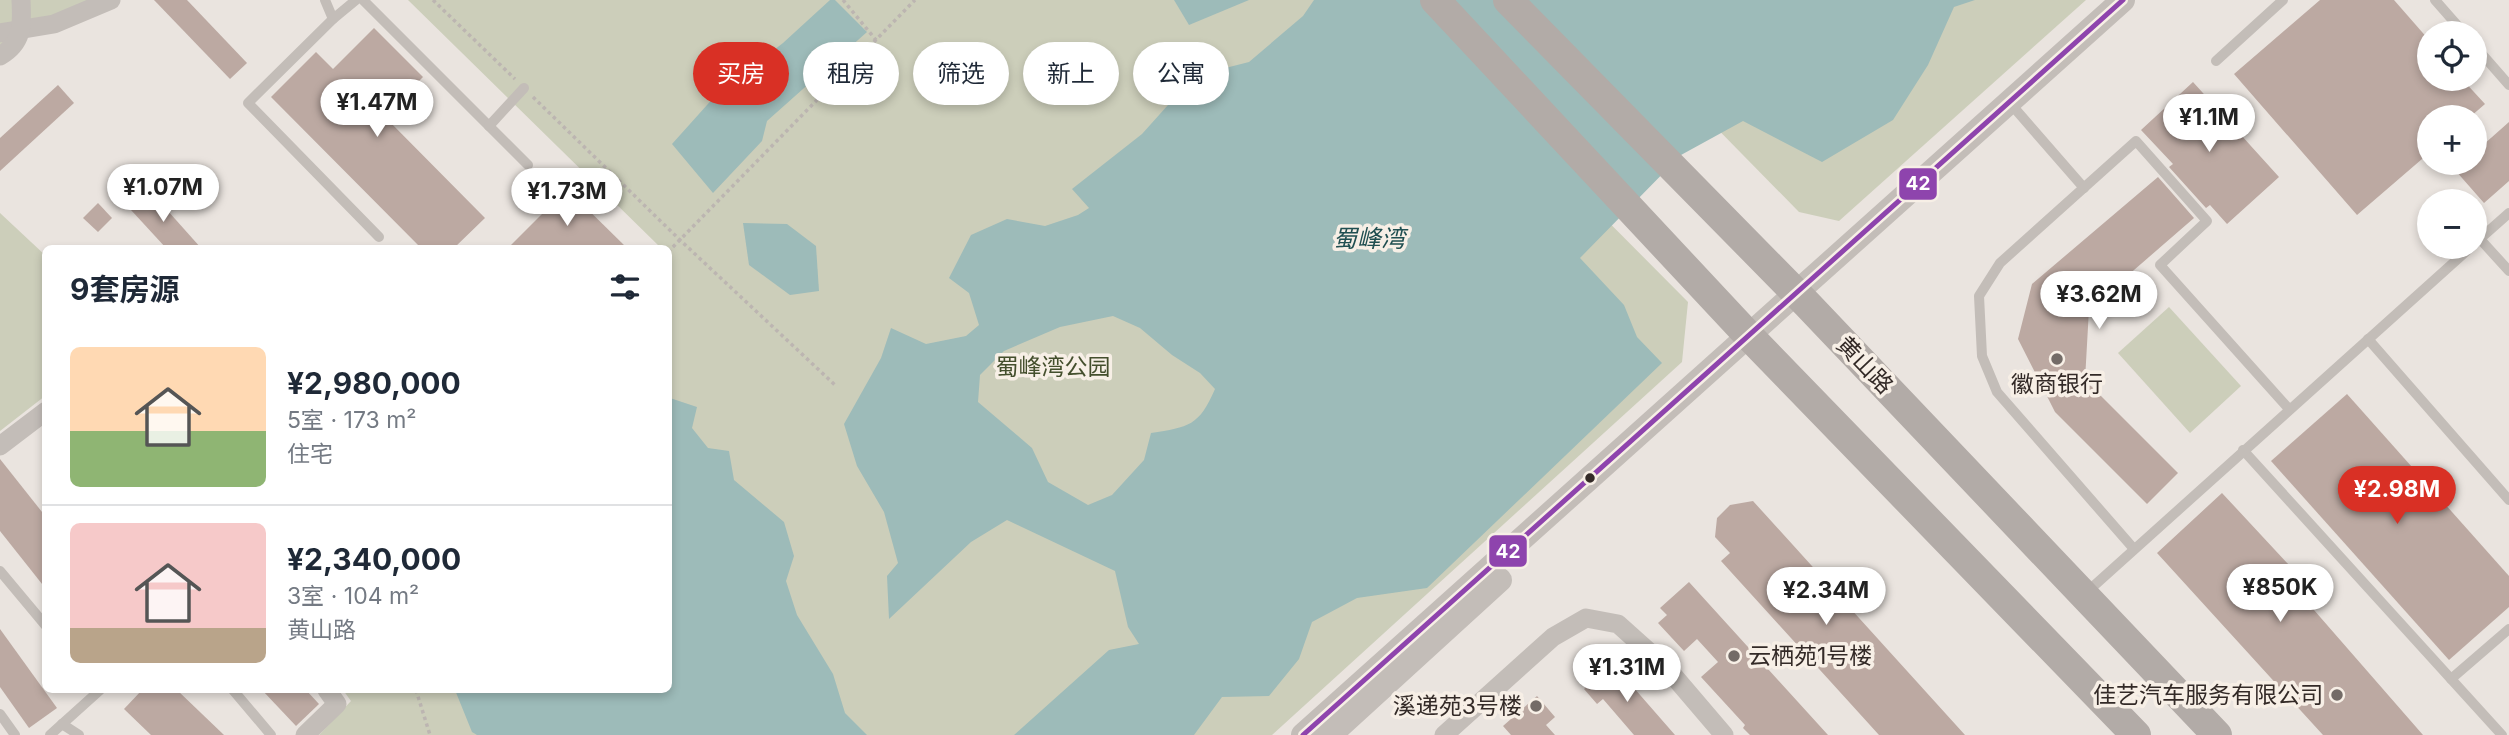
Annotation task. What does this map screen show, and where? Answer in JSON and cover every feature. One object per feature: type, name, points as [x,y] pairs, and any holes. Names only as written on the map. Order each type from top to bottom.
[{"type":"main road","points":[[1435,0],[1754,340],[2136,735]]},
{"type":"main road","name":"黄山路","points":[[1508,0],[1801,299],[2217,735]]},
{"type":"street","points":[[0,56],[10,50],[22,29],[21,0]]},
{"type":"street","points":[[0,33],[54,24],[110,0]]},
{"type":"street","points":[[2014,107],[2123,0]]},
{"type":"street","points":[[1303,735],[1801,299],[2014,107],[2142,0]]},
{"type":"street","points":[[1330,735],[1754,340]]},
{"type":"street","points":[[0,446],[42,418]]},
{"type":"street","points":[[1444,735],[1553,637],[1586,618],[1618,624],[1666,667],[1724,735]]},
{"type":"street","points":[[305,735],[337,704],[329,693]]},
{"type":"lane","points":[[326,0],[333,19]]},
{"type":"lane","points":[[356,0],[333,19],[248,103],[379,237]]},
{"type":"lane","points":[[363,0],[528,165]]},
{"type":"lane","points":[[2216,61],[2283,0]]},
{"type":"lane","points":[[2435,0],[2453,21]]},
{"type":"lane","points":[[2487,60],[2509,85]]},
{"type":"lane","points":[[489,126],[524,88]]},
{"type":"lane","points":[[2014,107],[2084,188]]},
{"type":"lane","points":[[2134,549],[1997,392],[1982,356],[1979,296],[2000,263],[2136,141],[2207,221],[2160,265],[2289,409]]},
{"type":"lane","points":[[2487,232],[2509,213]]},
{"type":"lane","points":[[2487,253],[2509,271]]},
{"type":"lane","points":[[2084,594],[2457,259]]},
{"type":"lane","points":[[2368,338],[2509,500]]},
{"type":"lane","points":[[2243,450],[2501,735]]},
{"type":"lane","points":[[0,571],[42,621]]},
{"type":"lane","points":[[2451,679],[2509,629]]},
{"type":"lane","points":[[50,735],[96,693]]},
{"type":"lane","points":[[236,693],[271,735]]},
{"type":"lane","points":[[0,714],[15,735]]},
{"type":"lane","points":[[62,724],[79,735]]},
{"type":"path","points":[[433,0],[680,240],[835,385]]},
{"type":"path","points":[[843,0],[876,40]]},
{"type":"path","points":[[672,248],[915,0]]},
{"type":"path","points":[[417,693],[430,735]]},
{"type":"green space","points":[[0,0],[111,0],[22,29],[0,56]]},
{"type":"green space","name":"蜀峰湾公园","points":[[408,0],[1388,0],[1688,302],[1682,362],[1272,735],[319,735],[351,701],[345,693],[672,693],[672,245],[658,245]]},
{"type":"green space","points":[[1591,0],[2086,0],[1839,221],[1799,212]]},
{"type":"green space","points":[[0,213],[42,252],[42,398],[0,431]]},
{"type":"green space","points":[[2169,307],[2241,386],[2190,433],[2118,353]]},
{"type":"water","points":[[830,0],[835,0],[867,32],[856,42],[803,42],[803,89],[789,101],[789,42],[784,42]]},
{"type":"water","points":[[1174,0],[1249,0],[1189,25]]},
{"type":"water","name":"蜀峰湾","points":[[1314,0],[1975,0],[1954,7],[1928,65],[1893,120],[1822,162],[1743,121],[1681,155],[1580,258],[1624,305],[1637,337],[1662,363],[1427,588],[1357,598],[1312,622],[1299,659],[1269,696],[1222,697],[1194,735],[1014,735],[1109,650],[1139,644],[1128,627],[1115,571],[1007,520],[971,542],[889,619],[887,576],[898,563],[884,512],[857,466],[844,424],[881,358],[891,328],[926,344],[966,336],[979,325],[969,293],[949,278],[971,235],[1007,219],[1045,226],[1078,215],[1089,208],[1072,189],[1142,134],[1168,105],[1229,105],[1229,67],[1249,62],[1303,16]],"holes":[[[1113,316],[1140,328],[1172,355],[1200,373],[1215,389],[1204,411],[1184,426],[1151,433],[1144,460],[1112,495],[1088,505],[1048,482],[1032,448],[978,402],[980,375],[1004,351],[1060,327]]]},
{"type":"water","points":[[707,105],[785,105],[767,121],[762,141],[713,193],[672,144]]},
{"type":"water","points":[[743,223],[787,224],[816,246],[819,291],[790,295],[749,265]]},
{"type":"water","points":[[672,399],[697,407],[692,428],[708,448],[729,451],[734,480],[784,522],[794,556],[786,581],[797,615],[833,674],[845,713],[867,735],[477,735],[472,732],[456,693],[672,693]]},
{"type":"building","points":[[154,0],[187,0],[247,63],[230,79]]},
{"type":"building","points":[[2320,0],[2394,0],[2417,26],[2417,91],[2473,91],[2485,104],[2417,105],[2417,163],[2357,215],[2234,74]]},
{"type":"building","points":[[374,28],[423,77],[384,116],[485,218],[457,245],[418,245],[271,97],[316,52],[333,69]]},
{"type":"building","points":[[2193,82],[2279,177],[2227,224],[2210,205],[2206,208],[2169,167],[2173,164],[2141,130]]},
{"type":"building","points":[[58,85],[74,103],[0,171],[0,138]]},
{"type":"building","points":[[2509,122],[2509,181],[2487,200],[2487,189],[2472,189],[2459,175],[2487,175],[2487,141]]},
{"type":"building","name":"徽商银行","points":[[2158,177],[2194,218],[2089,309],[2085,380],[2178,473],[2147,504],[2055,412],[2018,339],[2032,284]]},
{"type":"building","points":[[567,189],[624,245],[511,245]]},
{"type":"building","points":[[151,192],[198,245],[163,245],[131,210]]},
{"type":"building","points":[[98,203],[112,218],[98,232],[83,218]]},
{"type":"building","points":[[2347,394],[2509,576],[2509,607],[2449,660],[2271,461]]},
{"type":"building","points":[[0,459],[42,512],[42,584],[0,531]]},
{"type":"building","points":[[2222,493],[2316,594],[2307,602],[2423,735],[2323,735],[2157,553]]},
{"type":"building","points":[[1753,501],[1965,735],[1879,735],[1721,561],[1730,553],[1715,537],[1717,518],[1730,505]]},
{"type":"building","name":"云栖苑1号楼","points":[[1689,582],[1828,735],[1750,735],[1743,728],[1745,725],[1701,677],[1718,662],[1697,639],[1684,651],[1658,623],[1667,615],[1660,608]]},
{"type":"building","points":[[0,629],[42,687],[42,693],[46,693],[57,708],[29,728],[0,687]]},
{"type":"building","points":[[1613,664],[1675,735],[1634,735],[1603,699],[1597,704],[1584,689]]},
{"type":"building","points":[[139,693],[180,693],[224,735],[151,735],[124,709]]},
{"type":"building","points":[[265,693],[309,693],[319,704],[296,726]]},
{"type":"building","name":"溪递苑3号楼","points":[[1537,696],[1555,717],[1546,725],[1555,735],[1511,735],[1503,726]]},
{"type":"transit line","name":"42","points":[[1303,735],[2123,0]]},
{"type":"place","name":"徽商银行","points":[[2057,359]]},
{"type":"place","name":"云栖苑1号楼","points":[[1734,656]]},
{"type":"place","name":"佳艺汽车服务有限公司","points":[[2337,695]]},
{"type":"place","name":"溪递苑3号楼","points":[[1536,706]]}]
